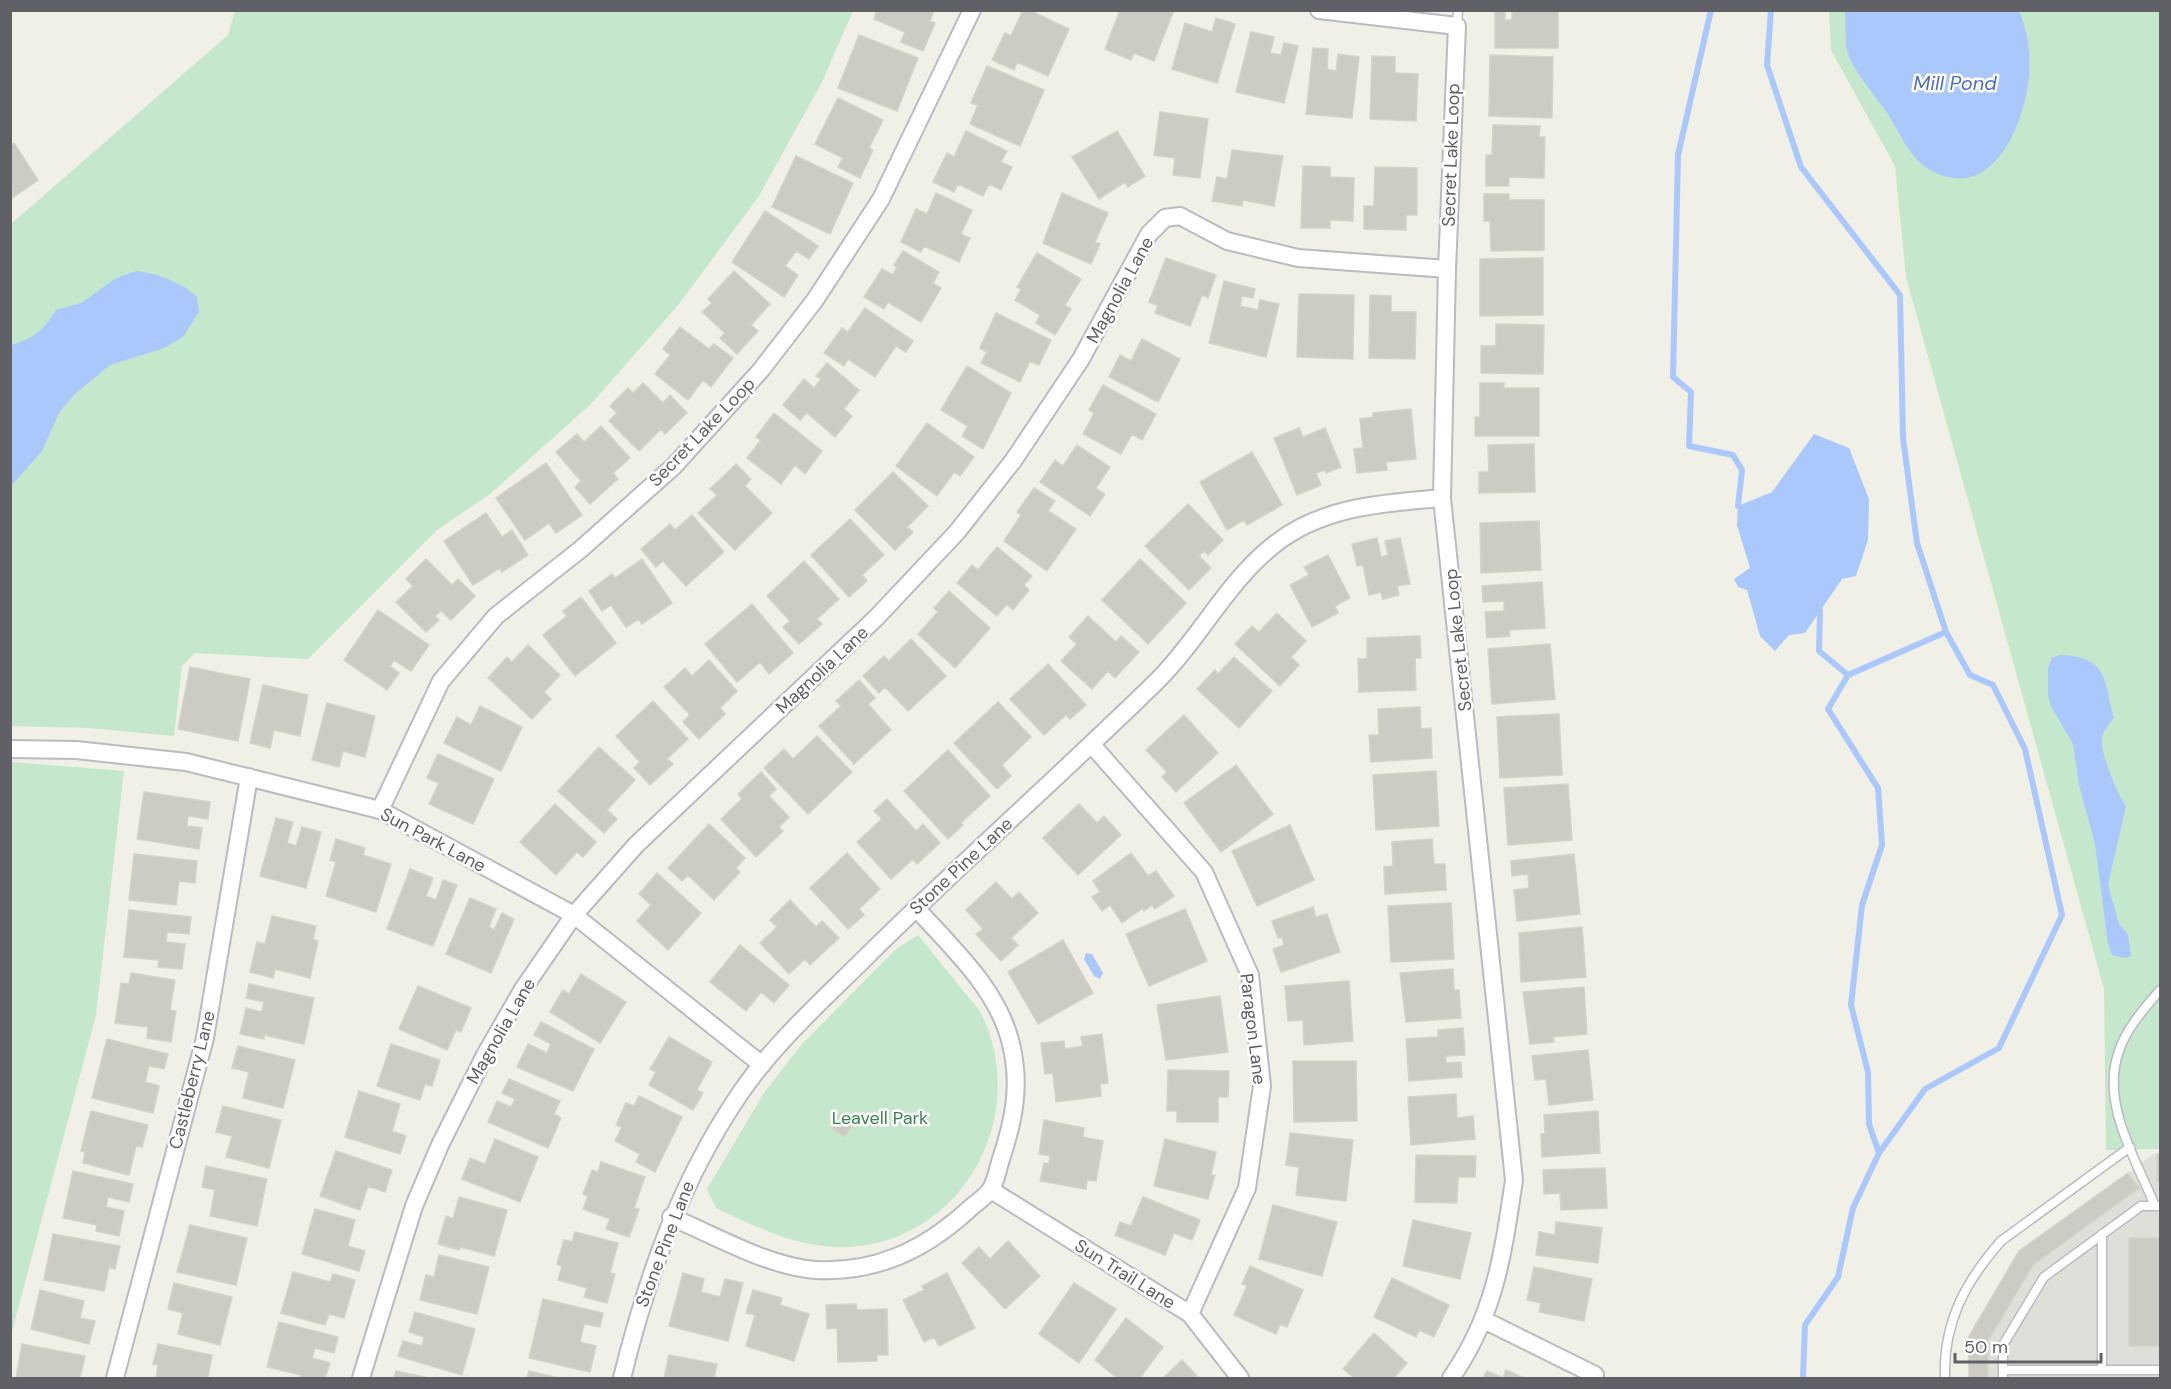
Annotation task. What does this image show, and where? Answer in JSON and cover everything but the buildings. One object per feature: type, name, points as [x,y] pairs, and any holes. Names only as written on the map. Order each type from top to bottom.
[{"type":"street","name":"Secret Lake Loop","points":[[380,810],[441,681],[482,632],[496,616],[581,549],[674,466],[761,370],[815,300],[881,199],[972,10]]},
{"type":"street","name":"Secret Lake Loop","points":[[1319,10],[1457,18],[1447,269],[1442,498],[1514,1180],[1502,1264],[1484,1320],[1451,1378]]},
{"type":"street","name":"Magnolia Lane","points":[[361,1378],[414,1206],[440,1145],[485,1055],[523,989],[574,915],[636,845],[876,618],[957,532],[1013,461],[1081,359],[1149,234],[1165,218],[1180,216],[1227,241],[1298,258],[1447,269]]},
{"type":"street","name":"Stone Pine Lane","points":[[622,1378],[638,1314],[671,1217],[700,1157],[740,1093],[791,1032],[916,908],[1092,745],[1173,666],[1241,579],[1274,545],[1306,524],[1339,512],[1374,504],[1442,498]]},
{"type":"street","name":"Paragon Lane","points":[[1092,745],[1204,872],[1250,975],[1262,1086],[1247,1188],[1190,1314]]},
{"type":"street","name":"Sun Park Lane","points":[[10,749],[122,753],[186,762],[380,810],[574,915],[762,1065]]},
{"type":"street","name":"Castleberry Lane","points":[[115,1378],[205,1038],[249,777]]},
{"type":"street","points":[[671,1217],[786,1264],[814,1269],[848,1269],[883,1263],[916,1250],[946,1230],[991,1190],[1013,1122],[1018,1082],[1011,1043],[1000,1012],[976,975],[916,908]]},
{"type":"street","name":"Sun Trail Lane","points":[[991,1190],[1190,1314],[1240,1378]]},
{"type":"street","points":[[1484,1320],[1595,1375]]},
{"type":"lane","points":[[2160,990],[2127,1033],[2115,1066],[2115,1104],[2130,1147],[2158,1206],[2141,1206],[2044,1277],[2002,1345],[2002,1374],[2160,1370]]},
{"type":"lane","points":[[1945,1378],[1946,1340],[1952,1317],[1962,1293],[1987,1258],[2001,1241],[2130,1147]]},
{"type":"lane","points":[[2102,1234],[2102,1370]]},
{"type":"shaded area","points":[[2154,1154],[2160,1154],[2160,1378],[1969,1378],[1969,1336],[2019,1251]]},
{"type":"green space","points":[[235,11],[853,11],[822,82],[759,196],[679,304],[591,404],[490,494],[437,530],[308,659],[195,653],[182,666],[174,736],[90,728],[11,726],[11,224],[228,35]]},
{"type":"green space","points":[[1829,11],[2160,11],[2160,1149],[2106,1150],[2104,989],[1906,277],[1895,166],[1831,50]]},
{"type":"green space","points":[[11,762],[124,771],[96,1015],[11,1335]]},
{"type":"green space","name":"Leavell Park","points":[[918,935],[981,1013],[994,1051],[998,1089],[993,1126],[979,1161],[959,1192],[932,1217],[898,1236],[860,1246],[822,1246],[803,1242],[750,1224],[716,1208],[707,1189],[764,1093],[801,1045],[896,949]]},
{"type":"water","name":"Mill Pond","points":[[1845,11],[2019,11],[2027,35],[2030,60],[2029,77],[2020,117],[2001,155],[1987,168],[1971,177],[1952,178],[1923,165],[1906,144],[1852,63],[1846,46]]},
{"type":"water","points":[[136,271],[160,276],[184,287],[197,297],[199,312],[183,337],[164,348],[110,365],[76,393],[60,411],[42,451],[11,486],[11,345],[37,333],[48,323],[56,310],[81,303],[116,278]]},
{"type":"water","points":[[1814,434],[1849,448],[1869,499],[1868,540],[1856,576],[1842,579],[1805,633],[1789,635],[1775,651],[1760,636],[1747,590],[1738,587],[1734,579],[1750,568],[1737,525],[1738,506],[1772,492]]},
{"type":"water","points":[[2060,655],[2087,660],[2096,666],[2105,681],[2114,718],[2104,733],[2102,745],[2110,773],[2126,806],[2108,885],[2119,924],[2128,934],[2131,956],[2125,958],[2112,955],[2108,944],[2095,844],[2079,785],[2073,744],[2052,708],[2048,696],[2048,668],[2052,658]]},
{"type":"water","points":[[1086,953],[1092,954],[1103,973],[1100,979],[1094,976],[1084,959]]},
{"type":"waterway","points":[[1711,10],[1678,155],[1673,377],[1691,392],[1689,446],[1733,455],[1742,470],[1738,506]]},
{"type":"waterway","points":[[1771,10],[1767,65],[1801,167],[1900,295],[1903,438],[1917,543],[1946,632],[1848,675],[1828,709],[1878,788],[1882,845],[1862,905],[1851,1005],[1868,1072],[1869,1124],[1879,1153],[1853,1208],[1838,1277],[1805,1325],[1803,1378]]},
{"type":"waterway","points":[[1820,611],[1819,651],[1848,675]]},
{"type":"waterway","points":[[1879,1153],[1925,1089],[1999,1048],[2062,915],[2025,749],[1993,685],[1970,675],[1946,632]]}]
